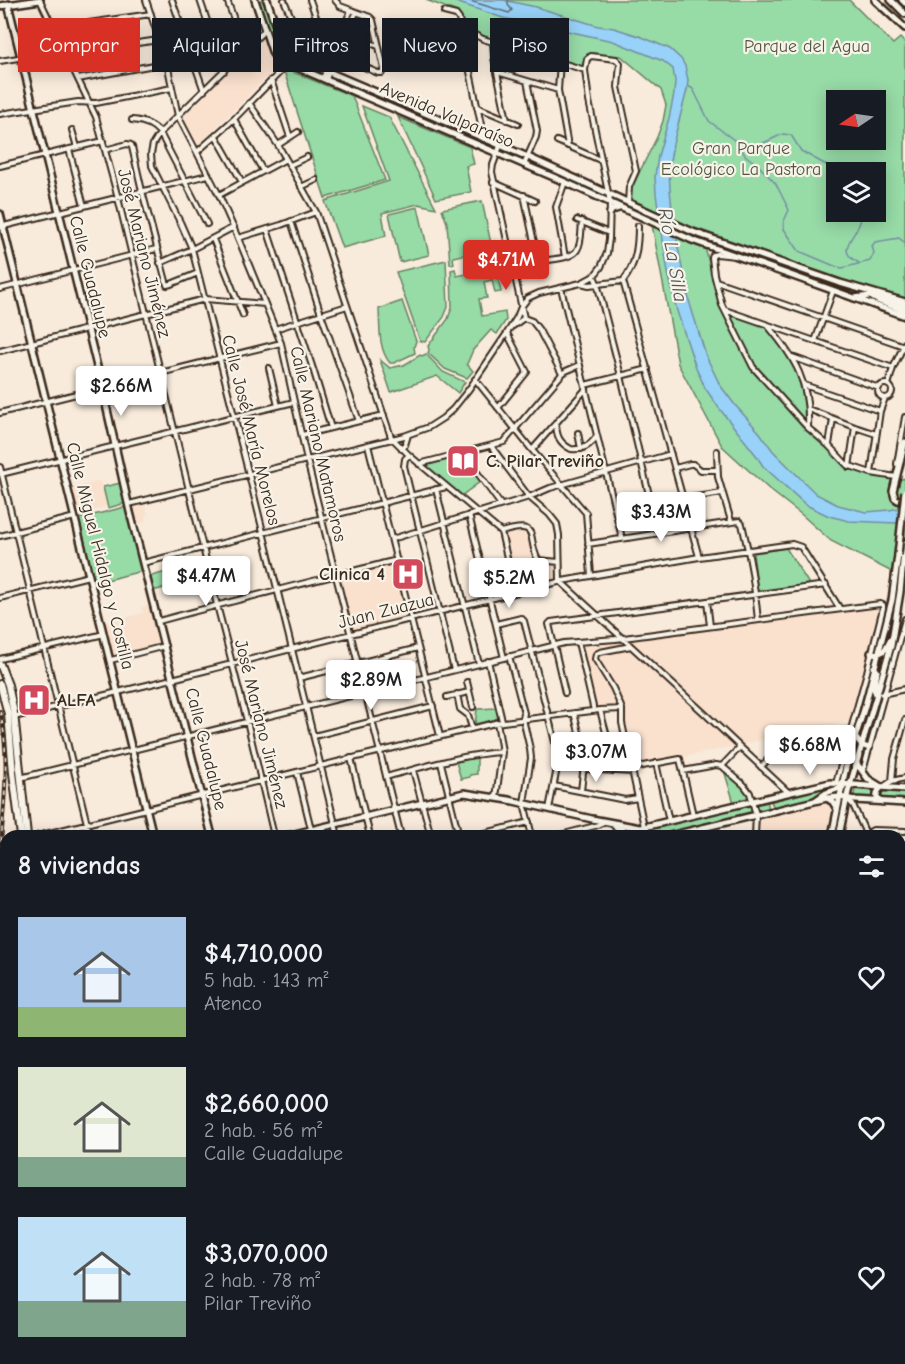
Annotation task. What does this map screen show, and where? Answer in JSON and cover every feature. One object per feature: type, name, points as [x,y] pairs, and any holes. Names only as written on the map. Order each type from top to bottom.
[{"type":"main road","points":[[0,6],[8,2],[40,0]]},
{"type":"main road","points":[[255,0],[273,54]]},
{"type":"main road","name":"Avenida Valparaíso","points":[[267,0],[273,18]]},
{"type":"main road","points":[[875,0],[904,26]]},
{"type":"main road","points":[[891,0],[905,14]]},
{"type":"main road","name":"Calle Guadalupe","points":[[8,2],[18,41]]},
{"type":"main road","name":"Calle Guadalupe","points":[[25,72],[143,563],[211,830]]},
{"type":"main road","name":"Avenida Valparaíso","points":[[308,72],[620,207],[643,214]]},
{"type":"main road","name":"Avenida Valparaíso","points":[[327,72],[528,157],[628,202],[643,214]]},
{"type":"main road","points":[[609,213],[620,207]]},
{"type":"main road","name":"Calle Miguel Hidalgo y Costilla","points":[[0,214],[152,830]]},
{"type":"main road","points":[[643,214],[840,283],[870,290],[905,304]]},
{"type":"main road","points":[[643,214],[692,240],[905,316]]},
{"type":"main road","points":[[820,286],[824,277]]},
{"type":"main road","points":[[835,292],[841,289],[840,283]]},
{"type":"main road","points":[[858,288],[879,301],[905,311]]},
{"type":"main road","points":[[853,298],[877,296],[905,304]]},
{"type":"main road","points":[[898,500],[893,491],[905,442]]},
{"type":"main road","points":[[833,830],[837,809],[850,785],[891,646],[901,557],[905,491]]},
{"type":"main road","points":[[840,830],[842,786],[855,737],[855,728],[874,667],[875,653],[892,600],[905,543]]},
{"type":"main road","points":[[875,653],[883,652],[893,633]]},
{"type":"main road","points":[[0,662],[15,717],[21,830]]},
{"type":"main road","points":[[874,667],[877,670],[874,689],[877,695]]},
{"type":"main road","points":[[0,686],[8,714],[26,830]]},
{"type":"main road","points":[[855,737],[858,743],[869,748]]},
{"type":"main road","points":[[856,764],[871,782],[882,787]]},
{"type":"main road","points":[[307,830],[464,793],[645,828],[824,784],[836,783],[842,786]]},
{"type":"main road","points":[[816,800],[826,793],[850,785],[905,789]]},
{"type":"main road","points":[[882,787],[877,794],[878,799],[882,802]]},
{"type":"main road","points":[[773,796],[769,804],[776,809]]},
{"type":"main road","points":[[827,798],[837,809]]},
{"type":"main road","points":[[693,830],[827,798],[905,803]]},
{"type":"main road","points":[[744,803],[749,809],[748,816]]},
{"type":"main road","points":[[607,822],[621,830]]},
{"type":"street","name":"José Mariano Jiménez","points":[[40,0],[49,18]]},
{"type":"street","points":[[123,18],[151,14],[146,0]]},
{"type":"street","points":[[172,0],[178,18]]},
{"type":"street","points":[[200,0],[206,18]]},
{"type":"street","points":[[227,0],[233,18]]},
{"type":"street","points":[[284,0],[291,18]]},
{"type":"street","points":[[310,0],[316,18]]},
{"type":"street","points":[[335,0],[340,6],[370,17],[372,20],[384,69],[382,73],[370,69]]},
{"type":"street","points":[[351,18],[354,12]]},
{"type":"street","points":[[444,12],[458,18]]},
{"type":"street","name":"Calle Mariano Matamoros","points":[[151,14],[152,18]]},
{"type":"street","name":"Calle José María Morelos","points":[[261,34],[265,30]]},
{"type":"street","points":[[370,43],[378,46]]},
{"type":"street","points":[[129,504],[408,435],[429,427],[447,415],[464,396],[507,333],[525,301],[533,295],[581,282],[594,276],[607,253],[610,202],[589,101],[585,70],[589,57],[618,61],[620,65],[618,87],[636,171],[629,187],[628,202]]},
{"type":"street","points":[[0,60],[18,58]]},
{"type":"street","points":[[569,65],[585,70]]},
{"type":"street","points":[[78,79],[152,66]]},
{"type":"street","name":"José Mariano Jiménez","points":[[74,72],[96,117],[103,141],[273,830]]},
{"type":"street","name":"Calle Mariano Matamoros","points":[[169,72],[178,116],[234,227],[281,343],[307,460],[399,830]]},
{"type":"street","points":[[197,72],[204,91]]},
{"type":"street","name":"Calle José María Morelos","points":[[223,72],[160,133],[153,144],[151,160],[154,173],[192,249],[336,830]]},
{"type":"street","points":[[276,76],[277,72]]},
{"type":"street","points":[[197,152],[234,119],[280,72]]},
{"type":"street","points":[[324,79],[327,72]]},
{"type":"street","points":[[470,72],[484,139]]},
{"type":"street","points":[[507,120],[497,72],[558,90]]},
{"type":"street","points":[[559,72],[558,90],[568,146]]},
{"type":"street","points":[[271,80],[290,137]]},
{"type":"street","points":[[524,165],[537,131],[527,81]]},
{"type":"street","points":[[0,114],[78,102],[96,103],[172,88]]},
{"type":"street","points":[[249,103],[278,145],[316,212],[392,439],[501,532],[515,592]]},
{"type":"street","points":[[477,107],[518,124]]},
{"type":"street","points":[[234,119],[263,171]]},
{"type":"street","points":[[132,120],[150,124],[160,133],[207,224]]},
{"type":"street","points":[[72,130],[77,147]]},
{"type":"street","points":[[278,145],[298,132]]},
{"type":"street","points":[[216,136],[242,182]]},
{"type":"street","points":[[0,166],[103,141]]},
{"type":"street","points":[[557,141],[600,160]]},
{"type":"street","name":"José Mariano Jiménez","points":[[105,150],[130,144],[132,147],[156,249],[167,285],[198,273]]},
{"type":"street","points":[[500,146],[492,172],[524,318]]},
{"type":"street","points":[[69,149],[84,206]]},
{"type":"street","points":[[290,165],[307,157]]},
{"type":"street","points":[[219,195],[286,159]]},
{"type":"street","points":[[2,227],[208,175]]},
{"type":"street","points":[[302,187],[316,180]]},
{"type":"street","points":[[494,182],[535,201]]},
{"type":"street","points":[[565,182],[556,207],[565,257]]},
{"type":"street","points":[[524,195],[538,261]]},
{"type":"street","points":[[238,238],[316,212]]},
{"type":"street","points":[[513,271],[538,261],[575,253],[579,248],[579,220],[609,233]]},
{"type":"street","points":[[291,221],[359,421]]},
{"type":"street","points":[[581,282],[587,285],[623,280],[633,266],[638,226]]},
{"type":"street","points":[[160,263],[234,227]]},
{"type":"street","points":[[267,229],[331,428]]},
{"type":"street","points":[[213,239],[243,315]]},
{"type":"street","points":[[0,289],[156,249]]},
{"type":"street","points":[[736,256],[713,255],[715,280],[724,310],[751,365],[808,428],[849,467],[896,476],[905,417]]},
{"type":"street","points":[[594,276],[621,376],[658,533]]},
{"type":"street","points":[[623,280],[699,557]]},
{"type":"street","points":[[715,280],[904,344],[888,385],[891,393],[885,398],[880,411],[871,473]]},
{"type":"street","points":[[561,288],[622,538]]},
{"type":"street","points":[[815,341],[835,292]]},
{"type":"street","points":[[0,351],[205,299],[265,304]]},
{"type":"street","points":[[275,329],[346,306]]},
{"type":"street","points":[[724,310],[893,368]]},
{"type":"street","points":[[510,328],[524,318]]},
{"type":"street","points":[[524,318],[532,321],[539,330],[562,374]]},
{"type":"street","points":[[767,324],[792,357],[799,371],[808,409],[808,428]]},
{"type":"street","points":[[498,408],[527,371],[507,333]]},
{"type":"street","points":[[0,413],[281,343]]},
{"type":"street","points":[[792,357],[879,388],[888,385]]},
{"type":"street","points":[[419,464],[504,442],[562,374],[580,365]]},
{"type":"street","points":[[269,368],[278,406]]},
{"type":"street","points":[[532,450],[585,387],[648,369]]},
{"type":"street","points":[[475,379],[586,513],[591,575]]},
{"type":"street","points":[[804,385],[880,411]]},
{"type":"street","points":[[879,388],[878,392],[885,398]]},
{"type":"street","points":[[1,474],[294,402]]},
{"type":"street","points":[[808,409],[876,434]]},
{"type":"street","points":[[302,435],[384,415]]},
{"type":"street","points":[[829,446],[833,419]]},
{"type":"street","points":[[556,421],[556,432],[560,442],[571,449],[581,449],[591,444],[597,435]]},
{"type":"street","points":[[849,467],[855,427]]},
{"type":"street","points":[[578,433],[581,449]]},
{"type":"street","points":[[402,449],[408,435]]},
{"type":"street","points":[[368,445],[440,736]]},
{"type":"street","points":[[491,446],[529,497],[557,524],[560,581],[788,793]]},
{"type":"street","points":[[717,451],[717,470],[731,521]]},
{"type":"street","points":[[463,453],[501,505]]},
{"type":"street","points":[[392,539],[561,485],[671,454]]},
{"type":"street","points":[[409,455],[405,459],[404,466],[454,670]]},
{"type":"street","points":[[675,468],[693,464],[701,470],[717,470]]},
{"type":"street","points":[[0,467],[89,830]]},
{"type":"street","points":[[143,563],[446,487]]},
{"type":"street","points":[[436,489],[479,664]]},
{"type":"street","points":[[684,499],[722,493]]},
{"type":"street","points":[[470,514],[496,624],[524,713],[523,719],[531,758],[524,803],[531,830]]},
{"type":"street","points":[[0,536],[75,518]]},
{"type":"street","points":[[588,544],[740,521],[749,550],[758,620]]},
{"type":"street","points":[[501,532],[518,528],[526,530],[532,536],[538,560],[559,562]]},
{"type":"street","name":"Juan Zuazua","points":[[15,717],[560,581],[699,557],[792,544],[798,545],[840,609]]},
{"type":"street","points":[[159,621],[397,561]]},
{"type":"street","points":[[0,598],[89,576]]},
{"type":"street","points":[[566,693],[549,623],[551,622],[826,585]]},
{"type":"street","points":[[707,601],[710,626]]},
{"type":"street","points":[[17,779],[554,645],[883,605],[875,653],[867,672],[855,728],[836,783]]},
{"type":"street","points":[[496,624],[522,618],[558,754],[549,809]]},
{"type":"street","points":[[863,772],[905,618]]},
{"type":"street","points":[[0,662],[44,648],[104,634]]},
{"type":"street","points":[[578,642],[594,711]]},
{"type":"street","points":[[111,660],[165,646]]},
{"type":"street","points":[[631,646],[605,650],[595,656],[596,663],[613,688],[621,709],[645,828]]},
{"type":"street","points":[[299,678],[418,648]]},
{"type":"street","points":[[488,661],[502,721]]},
{"type":"street","points":[[467,682],[473,707]]},
{"type":"street","points":[[877,695],[905,689]]},
{"type":"street","points":[[447,697],[469,692]]},
{"type":"street","points":[[457,694],[461,711],[468,715],[472,728]]},
{"type":"street","points":[[314,736],[433,706]]},
{"type":"street","points":[[60,830],[497,722],[621,709]]},
{"type":"street","points":[[600,710],[612,755],[612,771]]},
{"type":"street","points":[[574,713],[585,751],[581,791]]},
{"type":"street","points":[[892,781],[894,759],[905,720]]},
{"type":"street","points":[[496,798],[502,752],[497,722]]},
{"type":"street","points":[[761,767],[772,755],[785,751],[806,746],[811,749],[809,756],[796,758],[785,751]]},
{"type":"street","points":[[722,766],[740,747]]},
{"type":"street","points":[[386,777],[441,763],[502,752]]},
{"type":"street","points":[[351,758],[368,830]]},
{"type":"street","points":[[584,769],[632,770],[680,759],[693,816]]},
{"type":"street","points":[[441,763],[458,830]]},
{"type":"street","points":[[656,763],[669,822]]},
{"type":"street","points":[[683,771],[722,766],[746,788],[753,801],[756,814],[755,830]]},
{"type":"street","points":[[413,770],[429,830]]},
{"type":"street","points":[[297,772],[311,829]]},
{"type":"street","points":[[882,787],[892,781],[905,778]]},
{"type":"street","points":[[554,786],[625,800],[638,798]]},
{"type":"street","points":[[843,798],[853,805],[865,830]]},
{"type":"street","points":[[497,830],[529,822]]},
{"type":"street","points":[[580,830],[607,822]]},
{"type":"shaded area","points":[[264,36],[273,63],[273,71],[198,146],[183,117],[228,72],[261,72],[261,39]]},
{"type":"shaded area","points":[[100,481],[107,507],[76,515],[69,489]]},
{"type":"shaded area","points":[[145,503],[148,515],[145,516],[146,522],[136,525],[131,506]]},
{"type":"shaded area","points":[[519,529],[528,534],[530,538],[535,562],[542,565],[556,564],[557,579],[516,588],[503,534]]},
{"type":"shaded area","points":[[396,562],[409,617],[353,631],[340,577]]},
{"type":"shaded area","points":[[890,600],[850,721],[629,769],[618,711],[594,711],[578,642]]},
{"type":"shaded area","points":[[149,605],[159,645],[112,656],[104,623],[143,613],[141,607]]},
{"type":"shaded area","name":"ALFA","points":[[49,691],[52,701],[19,710],[17,700]]},
{"type":"shaded area","points":[[826,802],[834,810],[831,830],[759,830],[759,818]]},
{"type":"green space","points":[[257,0],[262,0],[273,25],[273,47]]},
{"type":"green space","name":"Gran Parque Ecológico La Pastora","points":[[426,0],[849,0],[893,44],[900,38],[905,43],[905,299],[701,232],[718,298],[750,364],[806,428],[849,467],[892,480],[892,482],[905,478],[905,572],[892,570],[892,572],[831,541],[770,490],[722,446],[678,364],[651,211],[630,201],[630,191],[663,121],[666,105],[661,90],[621,56],[587,54],[585,67],[569,62],[569,18],[490,18],[490,38],[478,34],[478,18],[460,18],[458,12]]},
{"type":"green space","points":[[284,72],[293,72],[352,96],[385,180],[325,198]]},
{"type":"green space","points":[[395,102],[497,147],[497,149],[495,151],[394,108]]},
{"type":"green space","points":[[362,106],[389,117],[436,208],[418,204],[382,213],[386,236],[342,248],[325,201],[389,181]]},
{"type":"green space","points":[[398,117],[470,147],[474,164],[466,166],[471,192],[436,199]]},
{"type":"green space","points":[[482,201],[494,258],[469,261],[467,254],[453,257],[454,264],[450,264],[447,223],[442,209]]},
{"type":"green space","points":[[418,207],[429,255],[400,262],[389,214]]},
{"type":"green space","points":[[446,260],[448,307],[444,317],[425,342],[420,341],[396,272]]},
{"type":"green space","points":[[496,268],[501,292],[495,293],[492,280],[484,282],[487,298],[479,299],[482,316],[505,312],[506,320],[497,334],[491,330],[473,350],[467,364],[473,371],[467,378],[445,369],[428,353],[428,346],[448,319],[452,307],[451,270],[455,269],[457,276]]},
{"type":"green space","points":[[402,301],[416,341],[415,353],[390,363],[383,351],[379,309]]},
{"type":"green space","points":[[730,314],[762,325],[782,347],[798,376],[806,420],[804,421],[752,363]]},
{"type":"green space","points":[[426,354],[443,372],[465,382],[458,393],[437,376],[391,392],[380,360],[390,368],[404,365]]},
{"type":"green space","points":[[463,456],[481,481],[461,496],[425,466]]},
{"type":"green space","points":[[121,483],[126,503],[108,508],[103,487]]},
{"type":"green space","points":[[125,507],[142,571],[95,583],[78,519]]},
{"type":"green space","points":[[786,548],[809,584],[758,592],[753,553]]},
{"type":"green space","points":[[170,571],[173,586],[152,591],[148,577]]},
{"type":"green space","points":[[496,708],[498,719],[475,724],[477,709]]},
{"type":"green space","points":[[477,756],[477,774],[461,779],[456,762]]},
{"type":"green space","points":[[724,770],[742,787],[749,799],[734,803]]},
{"type":"green space","points":[[830,786],[835,788],[812,799],[778,808],[774,807],[771,802],[776,798]]},
{"type":"green space","points":[[858,788],[905,791],[905,801],[857,798],[854,795]]},
{"type":"green space","points":[[767,800],[769,810],[686,830],[647,829]]},
{"type":"water","name":"Río La Silla","points":[[450,0],[503,0],[536,7],[642,37],[670,49],[681,59],[688,80],[669,167],[673,220],[690,304],[706,356],[720,385],[773,451],[816,494],[838,505],[866,512],[905,507],[905,521],[896,523],[849,521],[829,516],[806,505],[763,466],[705,388],[677,311],[668,273],[656,194],[655,176],[658,156],[674,94],[673,69],[663,61],[613,41],[569,31],[569,18],[503,18]]},
{"type":"waterway","points":[[688,86],[693,89],[709,121],[734,140],[746,156],[776,184],[789,210],[784,221],[784,229],[799,251],[842,268],[870,261],[874,253],[872,246],[875,242],[899,238],[905,243]]},
{"type":"waterway","points":[[736,141],[759,145],[783,134],[791,135],[801,151],[826,165]]},
{"type":"waterway","points":[[859,263],[847,252],[850,240],[860,222]]},
{"type":"railway","points":[[0,711],[6,765],[2,830]]},
{"type":"place","name":"C. Pilar Treviño","points":[[463,461]]},
{"type":"place","name":"Clinica 4","points":[[408,574]]},
{"type":"place","name":"ALFA","points":[[34,700]]},
{"type":"park label","name":"Parque del Agua","points":[[807,46]]}]
